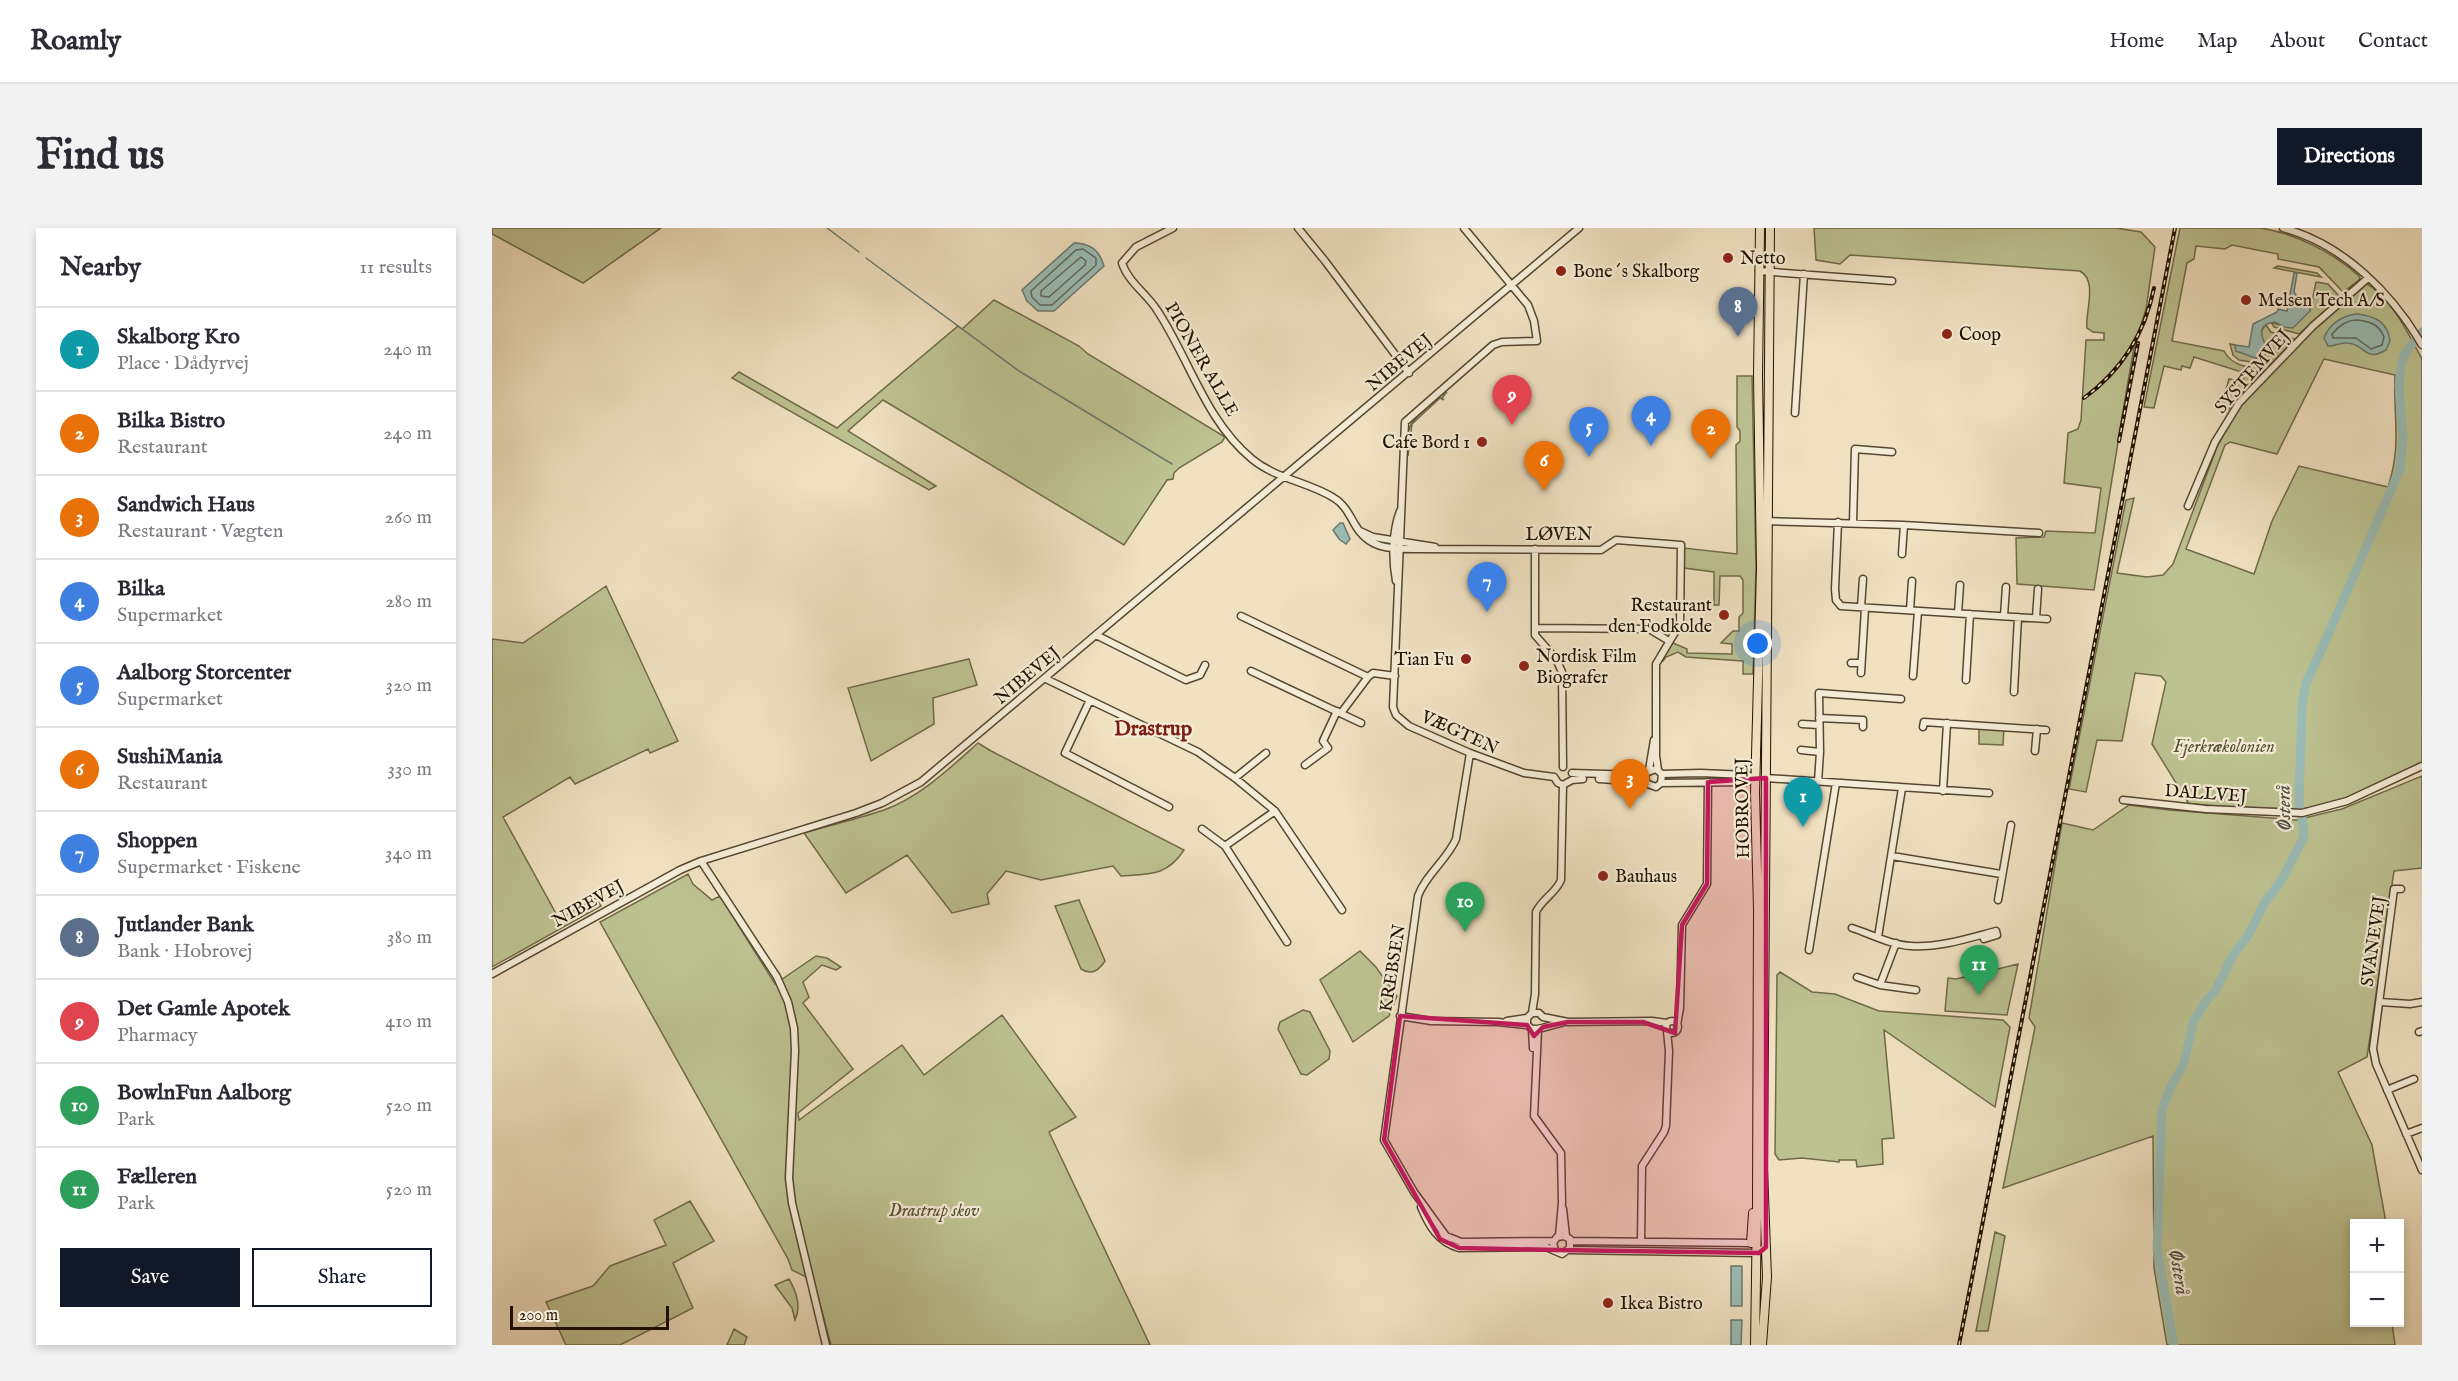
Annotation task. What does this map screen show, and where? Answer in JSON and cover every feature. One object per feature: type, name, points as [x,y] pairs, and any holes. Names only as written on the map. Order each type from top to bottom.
[{"type":"main road","name":"HOBROVEJ","points":[[1755,1345],[1763,1156],[1766,778],[1760,228]]},
{"type":"main road","name":"HOBROVEJ","points":[[1762,1345],[1767,1277],[1758,1247],[1756,1166],[1758,910],[1756,778],[1770,228]]},
{"type":"main road","points":[[1756,778],[1766,778]]},
{"type":"street","name":"PIONER ALLE","points":[[1173,228],[1136,248],[1123,259],[1123,267],[1166,324],[1200,392],[1221,424],[1253,460],[1284,477],[1335,499],[1348,512],[1357,529]]},
{"type":"street","points":[[1298,228],[1409,373]]},
{"type":"street","points":[[1464,228],[1512,285]]},
{"type":"street","name":"NIBEVEJ","points":[[492,974],[660,881],[701,861],[856,813],[903,793],[940,768],[1580,228]]},
{"type":"street","points":[[2283,228],[2321,243],[2351,263],[2385,293],[2411,326],[2422,345]]},
{"type":"street","points":[[1759,271],[1892,281]]},
{"type":"street","points":[[1795,413],[1805,304],[1804,274]]},
{"type":"street","name":"SYSTEMVEJ","points":[[2188,506],[2218,435],[2239,403],[2313,326],[2368,278]]},
{"type":"street","name":"VÆGTEN","points":[[1512,285],[1528,305],[1534,321],[1537,341],[1502,342],[1493,345],[1409,416],[1404,427],[1401,508],[1394,568],[1397,590],[1394,707],[1401,721],[1470,753],[1524,773],[1554,777]]},
{"type":"street","points":[[1853,523],[1854,449],[1892,452]]},
{"type":"street","points":[[1764,521],[1838,522],[2039,532]]},
{"type":"street","points":[[1838,522],[1836,600],[1841,606],[2047,619]]},
{"type":"street","points":[[1902,554],[1904,525]]},
{"type":"street","name":"LØVEN","points":[[1357,529],[1370,543],[1443,548],[1601,550],[1616,540],[1681,544],[1680,624],[1656,664],[1656,731],[1661,783]]},
{"type":"street","points":[[1535,549],[1534,628],[1538,640],[1556,659],[1562,672],[1563,767]]},
{"type":"street","points":[[1861,673],[1863,579]]},
{"type":"street","points":[[1910,610],[1912,581]]},
{"type":"street","points":[[1958,613],[1960,585]]},
{"type":"street","points":[[2004,616],[2006,587]]},
{"type":"street","points":[[2036,618],[2038,589]]},
{"type":"street","points":[[1912,676],[1910,667],[1918,611]]},
{"type":"street","points":[[1966,680],[1963,671],[1970,614]]},
{"type":"street","points":[[1241,616],[1368,677]]},
{"type":"street","points":[[2014,692],[2018,617]]},
{"type":"street","points":[[1534,628],[1649,629],[1669,641]]},
{"type":"street","points":[[1096,635],[1186,680],[1200,675],[1205,665]]},
{"type":"street","points":[[1851,663],[1861,663]]},
{"type":"street","points":[[1251,671],[1361,723]]},
{"type":"street","points":[[1305,765],[1328,748],[1323,741],[1339,712],[1368,677],[1373,674],[1395,676]]},
{"type":"street","points":[[2007,677],[2015,678]]},
{"type":"street","points":[[1046,679],[1198,752],[1235,777],[1275,811],[1342,910]]},
{"type":"street","points":[[1818,782],[1819,693],[1901,699]]},
{"type":"street","points":[[1090,700],[1065,753],[1169,807]]},
{"type":"street","points":[[1802,724],[1819,721],[1863,720],[1863,727]]},
{"type":"street","points":[[1923,727],[1924,722],[2046,730]]},
{"type":"street","points":[[1943,791],[1947,723]]},
{"type":"street","points":[[2035,751],[2037,729]]},
{"type":"street","name":"LØVEN","points":[[1646,782],[1656,731]]},
{"type":"street","points":[[1801,750],[1820,752]]},
{"type":"street","points":[[1235,777],[1266,753]]},
{"type":"street","name":"KREBSEN","points":[[1470,753],[1456,839],[1452,848],[1426,880],[1418,896],[1384,1140],[1434,1233],[1449,1245],[1459,1248],[1546,1247],[1562,1254],[1569,1250]]},
{"type":"street","name":"DALLVEJ","points":[[2123,800],[2206,809],[2299,813],[2347,801],[2422,766]]},
{"type":"street","points":[[1563,785],[1554,777],[1558,769],[1569,768],[1572,777]]},
{"type":"street","points":[[1555,1250],[1562,1239],[1561,1153],[1534,1116],[1536,912],[1561,880],[1563,785],[1572,777],[1640,775],[1647,771],[1747,775],[1756,778]]},
{"type":"street","points":[[1572,777],[1646,782],[1653,787],[1661,783],[1747,782],[1756,778]]},
{"type":"street","points":[[1766,778],[1989,793]]},
{"type":"street","points":[[1641,1242],[1640,1175],[1645,1159],[1666,1126],[1670,1027],[1680,1008],[1682,925],[1707,884],[1708,782]]},
{"type":"street","points":[[1809,950],[1836,783]]},
{"type":"street","points":[[1878,937],[1902,788]]},
{"type":"street","points":[[1225,846],[1275,811]]},
{"type":"street","points":[[1998,900],[2011,825]]},
{"type":"street","points":[[1202,829],[1225,846],[1287,942]]},
{"type":"street","points":[[1892,856],[2001,874]]},
{"type":"street","points":[[701,861],[779,981],[790,1008],[795,1051],[789,1178],[792,1203],[826,1345]]},
{"type":"street","name":"SVANEVEJ","points":[[2380,1002],[2394,889],[2401,890]]},
{"type":"street","points":[[1852,928],[1912,946],[1941,944],[1983,935]]},
{"type":"street","points":[[1880,985],[1896,943]]},
{"type":"street","points":[[1857,977],[1880,985],[1916,990]]},
{"type":"street","points":[[2422,1002],[2410,1004],[2380,1002],[2373,1049],[2376,1064],[2422,1170]]},
{"type":"street","points":[[1400,1016],[1431,1021],[1652,1021],[1670,1027]]},
{"type":"street","points":[[2387,1090],[2414,1079]]},
{"type":"street","points":[[2406,1134],[2422,1128]]},
{"type":"street","name":"KREBSEN","points":[[1414,1192],[1443,1234],[1453,1240],[1488,1243],[1562,1239],[1758,1247]]},
{"type":"street","points":[[1562,1239],[1569,1250],[1758,1247]]},
{"type":"highlighted area","points":[[1766,778],[1766,1247],[1759,1253],[1459,1248],[1440,1239],[1384,1140],[1400,1016],[1527,1025],[1534,1036],[1543,1027],[1568,1022],[1643,1022],[1675,1033],[1682,925],[1707,884],[1708,782]]},
{"type":"green space","points":[[492,228],[661,228],[583,283],[492,234]]},
{"type":"green space","points":[[1814,228],[2116,228],[2141,232],[2155,247],[2146,309],[2134,348],[2094,590],[2017,584],[2016,538],[2044,537],[2046,531],[2095,533],[2101,488],[2064,483],[2068,433],[2078,429],[2081,420],[2086,340],[2104,340],[2104,333],[2093,332],[2087,328],[2090,289],[2085,276],[2080,271],[1850,255],[1840,264],[1816,260]]},
{"type":"green space","points":[[2180,228],[2260,228],[2287,234],[2326,252],[2360,277],[2343,292],[2319,267],[2278,259],[2278,254],[2232,245],[2225,249],[2196,246],[2194,259],[2187,263],[2172,341],[2224,351],[2236,363],[2265,370],[2237,398],[2226,413],[2220,410],[2229,379],[2243,382],[2245,373],[2194,357],[2190,368],[2182,366],[2181,370],[2164,366],[2154,408],[2144,407]]},
{"type":"green space","points":[[2278,266],[2317,273],[2321,277],[2274,268]]},
{"type":"green space","points":[[2316,282],[2328,284],[2338,295],[2337,300],[2299,334],[2274,327],[2271,322],[2280,325],[2310,311]]},
{"type":"green space","name":"Fjerkrækolonien","points":[[2366,283],[2391,307],[2422,359],[2422,762],[2342,800],[2315,807],[2268,809],[2189,804],[2152,744],[2166,682],[2161,676],[2135,673],[2122,741],[2097,740],[2086,792],[2069,789],[2126,500],[2134,498],[2117,573],[2147,577],[2163,575],[2173,564],[2217,447],[2238,409],[2313,329]],"holes":[[[2324,359],[2395,375],[2396,444],[2388,487],[2299,466],[2272,521],[2254,574],[2186,549],[2225,445],[2230,442],[2277,454]]]},
{"type":"green space","points":[[994,300],[1079,346],[1088,354],[1225,437],[1222,442],[1179,468],[1174,473],[1173,479],[1167,480],[1124,545],[883,400],[848,431],[936,486],[929,490],[732,378],[739,372],[837,428],[958,326],[962,329]]},
{"type":"green space","points":[[2266,325],[2271,332],[2295,339],[2270,365],[2239,360],[2233,355],[2230,344],[2235,345],[2236,351],[2259,359],[2267,348],[2261,333]]},
{"type":"green space","points":[[1737,376],[1752,376],[1756,567],[1753,674],[1743,674],[1743,661],[1686,657],[1678,652],[1666,657],[1663,661],[1660,659],[1673,643],[1687,649],[1687,653],[1732,654],[1732,644],[1721,643],[1733,631],[1739,631],[1739,617],[1743,613],[1743,580],[1740,576],[1720,576],[1719,605],[1714,605],[1714,572],[1684,568],[1684,548],[1737,554],[1736,445],[1740,441],[1740,431],[1737,427]]},
{"type":"green space","points":[[1446,393],[1442,398],[1444,400],[1440,398],[1412,424],[1408,456],[1406,445],[1409,428],[1419,414]]},
{"type":"green space","points":[[606,586],[678,741],[650,753],[648,749],[575,784],[570,777],[503,817],[559,919],[596,898],[601,906],[492,967],[492,639],[523,643]]},
{"type":"green space","points":[[969,659],[977,685],[933,698],[934,724],[871,761],[848,688]]},
{"type":"green space","points":[[1979,728],[2004,729],[2003,745],[1979,744]]},
{"type":"green space","points":[[978,743],[1184,850],[1171,865],[1149,874],[1121,876],[1113,866],[1041,880],[1006,871],[987,894],[989,904],[952,913],[907,855],[846,893],[804,833],[884,810],[910,798],[934,781]]},
{"type":"green space","points":[[2422,776],[2422,868],[2394,871],[2367,1057],[2338,1072],[2372,1145],[2385,1219],[2350,1219],[2350,1327],[2393,1327],[2395,1345],[2167,1345],[2154,1268],[2153,1136],[2003,1188],[2035,1027],[2029,1018],[2062,823],[2093,830],[2129,805],[2296,820],[2342,809]]},
{"type":"green space","name":"Drastrup skov","points":[[688,874],[693,884],[712,900],[720,896],[775,984],[816,956],[827,958],[841,967],[836,970],[822,965],[803,982],[809,997],[803,1003],[853,1069],[798,1113],[799,1120],[902,1045],[924,1075],[1002,1015],[1076,1117],[1049,1132],[1150,1345],[831,1345],[812,1275],[806,1277],[792,1270],[788,1259],[600,922]]},
{"type":"green space","points":[[1079,900],[1105,961],[1092,972],[1081,969],[1055,906]]},
{"type":"green space","points":[[1360,951],[1375,966],[1397,996],[1389,1016],[1353,1042],[1320,980]]},
{"type":"green space","points":[[2018,964],[2007,1015],[1945,1011],[1948,978],[1956,979]]},
{"type":"green space","points":[[1780,972],[1812,992],[1835,994],[1879,1011],[2003,1020],[2010,1027],[1995,1107],[1884,1030],[1894,1138],[1882,1139],[1883,1164],[1857,1167],[1856,1160],[1839,1160],[1839,1162],[1802,1158],[1779,1160],[1775,1154],[1777,975]]},
{"type":"green space","points":[[1303,1010],[1310,1012],[1330,1051],[1329,1059],[1307,1075],[1301,1074],[1278,1029],[1280,1022]]},
{"type":"green space","points":[[690,1201],[714,1241],[673,1263],[693,1308],[620,1345],[566,1345],[546,1302],[593,1286],[610,1266],[666,1245],[654,1220]]},
{"type":"green space","points":[[1995,1232],[2005,1236],[1988,1331],[1976,1331]]},
{"type":"green space","points":[[789,1279],[797,1299],[798,1309],[795,1320],[792,1308],[775,1285]]},
{"type":"green space","points":[[734,1329],[747,1337],[744,1345],[727,1345]]},
{"type":"water","points":[[1074,243],[1085,244],[1094,249],[1104,266],[1054,311],[1038,311],[1027,301],[1022,290]]},
{"type":"water","points":[[2294,273],[2297,273],[2294,292],[2302,304],[2310,305],[2310,311],[2293,328],[2284,327],[2275,322],[2264,326],[2262,333],[2267,352],[2263,357],[2255,358],[2236,351],[2235,345],[2249,347],[2253,324],[2277,312],[2278,309],[2287,311]]},
{"type":"water","points":[[2357,314],[2375,318],[2387,329],[2390,341],[2386,350],[2373,354],[2353,344],[2328,346],[2324,338],[2329,328],[2342,318]]},
{"type":"water","points":[[1343,523],[1350,539],[1346,544],[1333,530]]},
{"type":"water","points":[[1731,1266],[1742,1266],[1742,1306],[1731,1306]]},
{"type":"water","points":[[1731,1320],[1742,1320],[1741,1345],[1731,1345]]},
{"type":"waterway","points":[[827,228],[859,252]]},
{"type":"waterway","points":[[866,258],[1019,371],[1172,464]]},
{"type":"waterway","name":"Østerå","points":[[2174,1345],[2157,1250],[2162,1110],[2171,1086],[2183,1066],[2194,1020],[2216,990],[2232,957],[2248,936],[2265,902],[2281,881],[2303,839],[2304,830],[2299,804],[2302,704],[2306,683],[2400,469],[2403,438],[2399,386],[2401,367],[2405,353],[2422,332]]},
{"type":"railway","points":[[1959,1345],[2175,228]]},
{"type":"railway","points":[[2084,398],[2109,376],[2129,350],[2138,335],[2154,288]]},
{"type":"railway","points":[[2119,441],[2138,343]]},
{"type":"place","name":"Netto","points":[[1728,258]]},
{"type":"place","name":"Bone´s Skalborg","points":[[1561,271]]},
{"type":"place","name":"Melsen Tech A/S","points":[[2246,300]]},
{"type":"place","name":"Coop","points":[[1947,334]]},
{"type":"place","name":"Jutlander Bank","points":[[1738,337]]},
{"type":"place","name":"Det Gamle Apotek","points":[[1512,425]]},
{"type":"place","name":"Cafe Bord 1","points":[[1482,442]]},
{"type":"place","name":"Bilka","points":[[1651,446]]},
{"type":"place","name":"Aalborg Storcenter","points":[[1589,457]]},
{"type":"place","name":"Bilka Bistro","points":[[1711,459]]},
{"type":"place","name":"SushiMania","points":[[1544,491]]},
{"type":"place","name":"Shoppen","points":[[1487,612]]},
{"type":"place","name":"Restaurant den Fodkolde","points":[[1724,615]]},
{"type":"place","name":"Tian Fu","points":[[1466,659]]},
{"type":"place","name":"Nordisk Film Biografer","points":[[1524,666]]},
{"type":"place","name":"Sandwich Haus","points":[[1630,809]]},
{"type":"place","name":"Skalborg Kro","points":[[1803,827]]},
{"type":"place","name":"Bauhaus","points":[[1603,876]]},
{"type":"place","name":"BowlnFun Aalborg","points":[[1465,932]]},
{"type":"place","name":"Fælleren","points":[[1979,995]]},
{"type":"place","name":"Ikea Bistro","points":[[1608,1303]]},
{"type":"district","name":"Drastrup","points":[[1153,728]]}]
